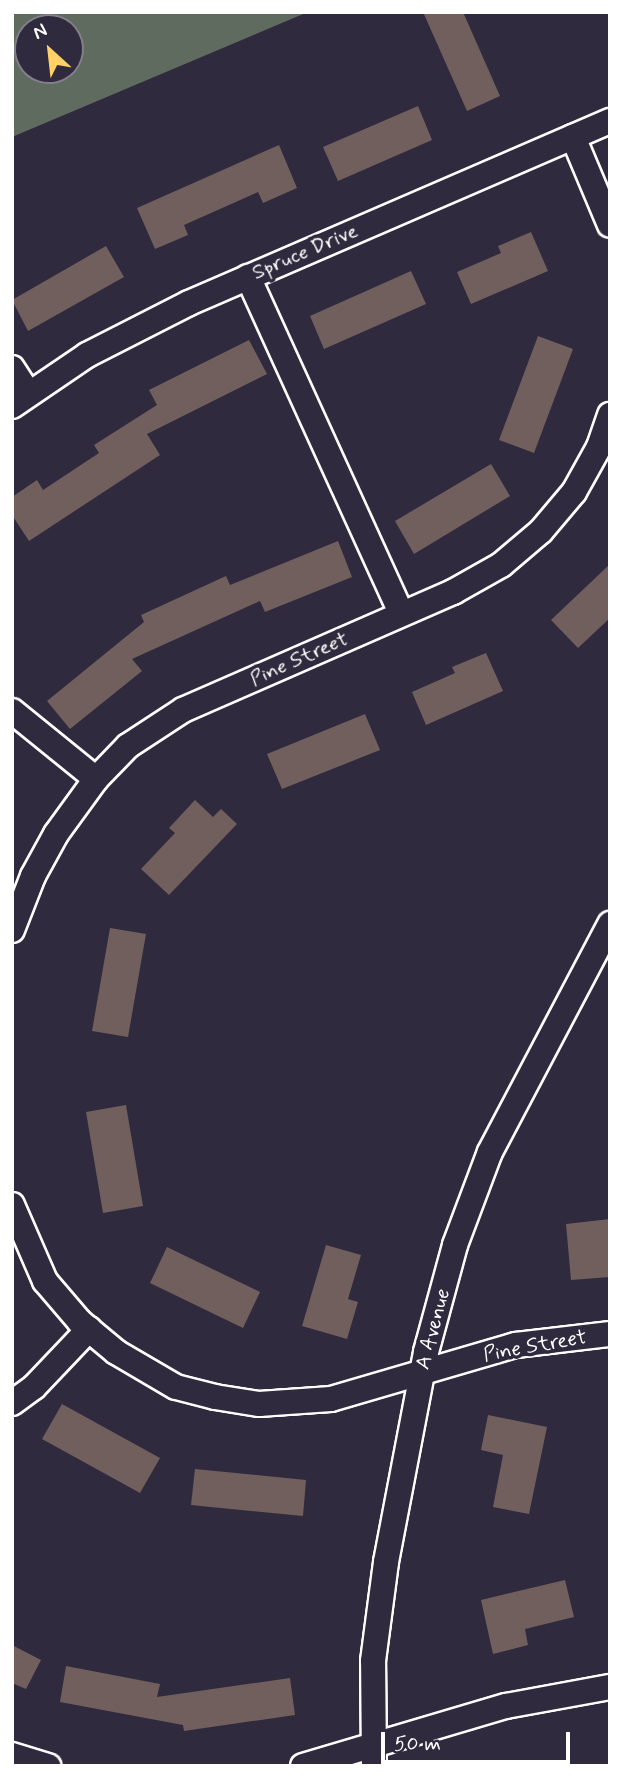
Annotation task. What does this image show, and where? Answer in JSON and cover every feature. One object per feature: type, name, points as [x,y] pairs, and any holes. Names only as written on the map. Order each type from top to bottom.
[{"type":"street","name":"Spruce Drive","points":[[21,400],[87,355],[248,276],[610,121]]},
{"type":"street","points":[[573,137],[610,225]]},
{"type":"street","points":[[248,276],[401,613]]},
{"type":"street","points":[[12,368],[21,400]]},
{"type":"street","name":"Pine Street","points":[[12,930],[33,876],[56,834],[96,779],[128,746],[183,710],[453,592],[501,565],[541,531],[574,492],[599,447],[610,415]]},
{"type":"street","points":[[12,711],[96,779]]},
{"type":"street","name":"A Avenue","points":[[373,1756],[373,1661],[386,1562],[420,1374],[455,1245],[490,1152],[610,925]]},
{"type":"street","name":"Pine Street","points":[[12,1205],[45,1281],[89,1329],[116,1352],[176,1387],[259,1404],[331,1399],[516,1345],[610,1334]]},
{"type":"street","points":[[12,1403],[34,1387],[89,1329]]},
{"type":"street","points":[[303,1766],[373,1756],[506,1706],[610,1687]]},
{"type":"street","points":[[12,1755],[48,1766]]},
{"type":"green space","points":[[12,12],[308,12],[12,137]]},
{"type":"building","points":[[423,12],[463,12],[500,96],[467,111]]},
{"type":"building","points":[[418,106],[432,140],[338,181],[323,147]]},
{"type":"building","points":[[279,145],[297,188],[263,203],[258,192],[184,225],[188,235],[155,249],[137,208]]},
{"type":"building","points":[[531,232],[548,271],[471,304],[457,272],[501,253],[498,246]]},
{"type":"building","points":[[106,246],[124,277],[28,331],[12,300]]},
{"type":"building","points":[[411,271],[426,304],[324,349],[310,316]]},
{"type":"building","points":[[538,336],[573,349],[534,453],[499,440]]},
{"type":"building","points":[[249,340],[267,374],[147,434],[160,455],[29,541],[12,515],[12,497],[37,480],[43,490],[99,453],[94,445],[157,405],[149,390]]},
{"type":"building","points":[[491,464],[510,496],[414,554],[395,521]]},
{"type":"building","points":[[338,541],[352,577],[265,612],[260,601],[132,659],[142,671],[70,729],[47,701],[144,622],[141,615],[226,576],[230,585]]},
{"type":"building","points":[[610,564],[610,618],[578,648],[551,620]]},
{"type":"building","points":[[486,653],[503,691],[426,725],[412,692],[455,673],[452,667]]},
{"type":"building","points":[[365,714],[380,750],[282,789],[267,754]]},
{"type":"building","points":[[195,800],[213,817],[221,809],[237,824],[169,895],[141,869],[175,833],[169,828]]},
{"type":"building","points":[[110,928],[146,934],[128,1037],[92,1031]]},
{"type":"building","points":[[126,1105],[143,1206],[103,1213],[86,1112]]},
{"type":"building","points":[[610,1219],[610,1277],[571,1280],[566,1224]]},
{"type":"building","points":[[326,1245],[361,1255],[348,1299],[358,1302],[347,1339],[302,1326]]},
{"type":"building","points":[[167,1247],[260,1292],[243,1328],[150,1283]]},
{"type":"building","points":[[62,1404],[160,1458],[140,1493],[42,1439]]},
{"type":"building","points":[[488,1415],[547,1427],[529,1514],[493,1507],[503,1455],[481,1450]]},
{"type":"building","points":[[195,1469],[306,1480],[303,1516],[191,1505]]},
{"type":"building","points":[[565,1580],[574,1617],[525,1629],[528,1645],[493,1654],[481,1600]]},
{"type":"building","points":[[12,1645],[41,1660],[26,1689],[12,1683]]},
{"type":"building","points":[[66,1666],[160,1684],[157,1697],[290,1678],[295,1715],[184,1731],[183,1725],[60,1702]]}]
